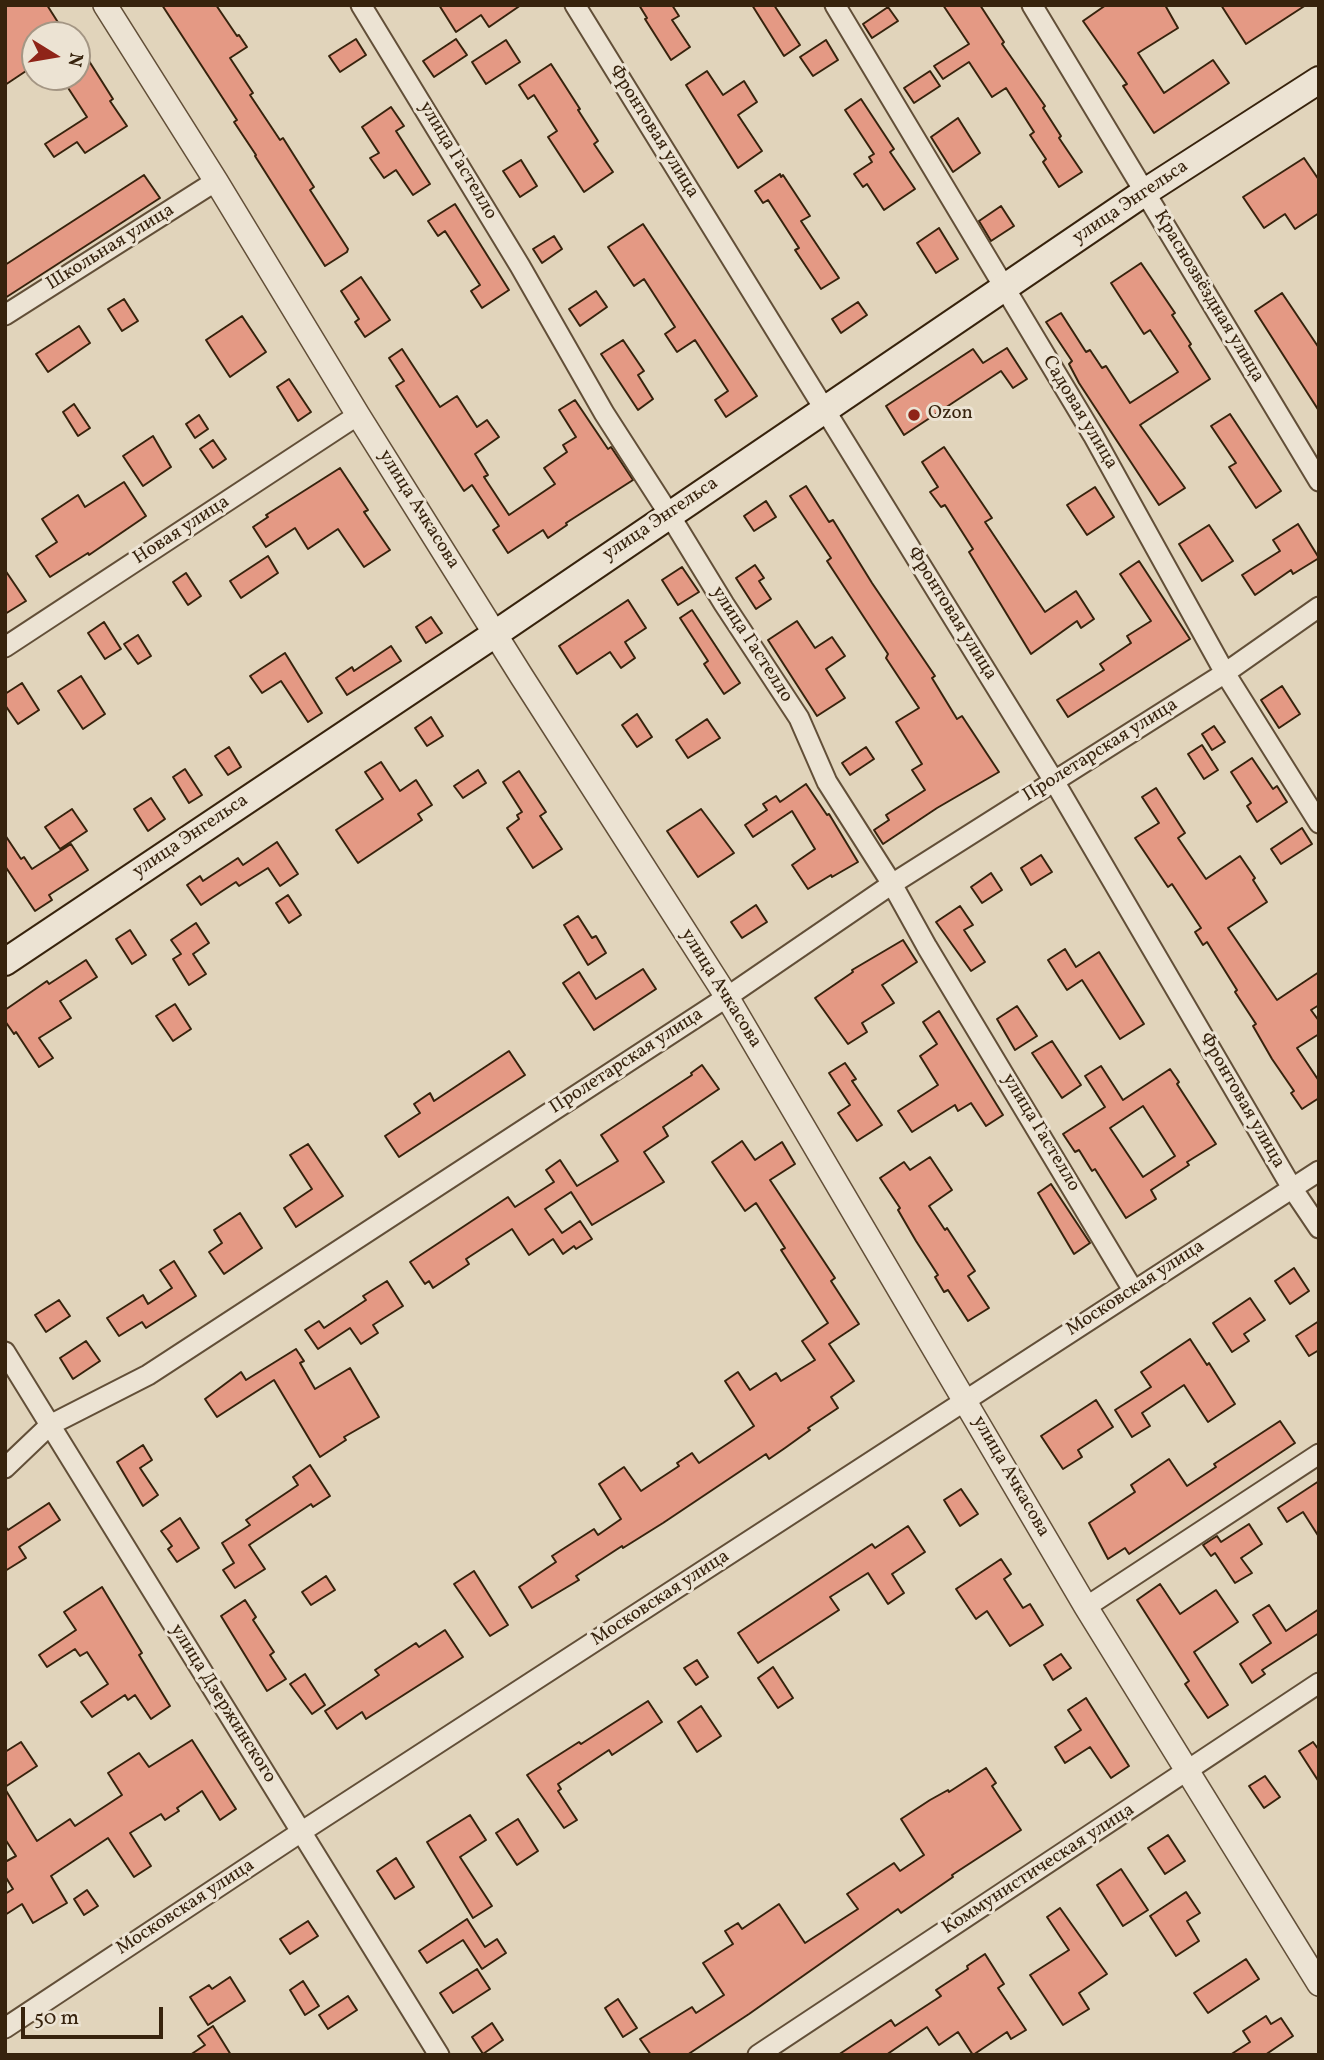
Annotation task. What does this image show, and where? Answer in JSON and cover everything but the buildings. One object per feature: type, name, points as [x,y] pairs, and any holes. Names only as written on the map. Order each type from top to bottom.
[{"type":"main road","name":"улица Энгельса","points":[[5,962],[495,634],[1145,192],[1319,80]]},
{"type":"street","name":"улица Ачкасова","points":[[105,5],[495,634],[727,997],[1086,1607],[1319,1984]]},
{"type":"street","name":"улица Гастелло","points":[[361,5],[520,266],[604,413],[799,718],[827,782],[892,884],[1133,1290]]},
{"type":"street","name":"Фронтовая улица","points":[[575,5],[1054,781],[1292,1188],[1319,1228]]},
{"type":"street","name":"Садовая улица","points":[[835,5],[1093,435],[1225,673],[1319,823]]},
{"type":"street","name":"Краснозвёздная улица","points":[[1032,5],[1319,481]]},
{"type":"street","name":"Школьная улица","points":[[5,315],[216,181]]},
{"type":"street","name":"Новая улица","points":[[5,647],[358,415]]},
{"type":"street","name":"Пролетарская улица","points":[[5,1468],[50,1425],[148,1375],[727,997],[892,884],[1225,673],[1319,607]]},
{"type":"street","name":"Московская улица","points":[[5,2028],[301,1832],[1319,1171]]},
{"type":"street","name":"улица Дзержинского","points":[[5,1352],[439,2055]]},
{"type":"street","points":[[1086,1607],[1319,1454]]},
{"type":"street","name":"Коммунистическая улица","points":[[758,2055],[1319,1683]]},
{"type":"place","name":"Ozon","points":[[914,415]]}]
